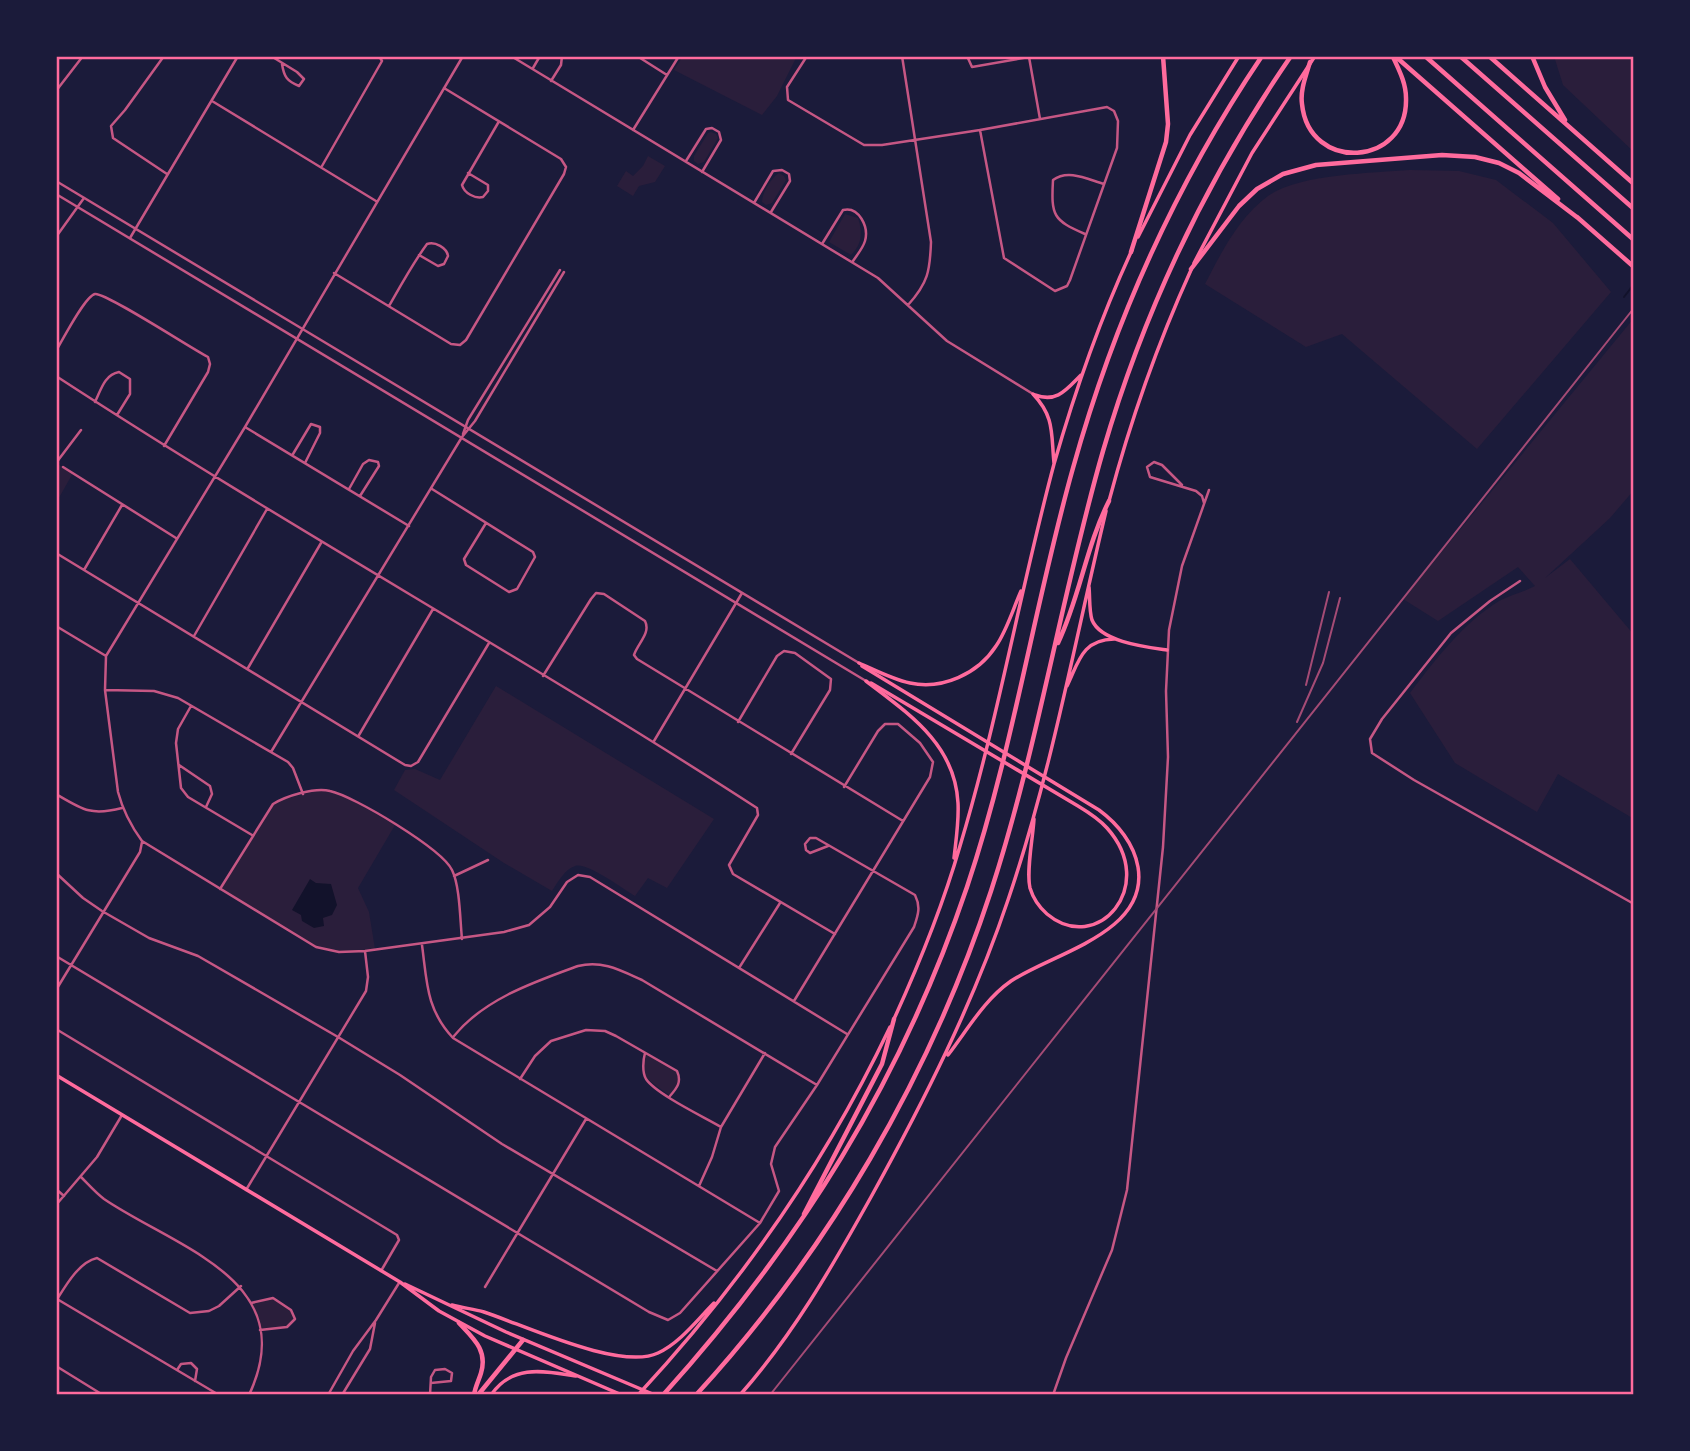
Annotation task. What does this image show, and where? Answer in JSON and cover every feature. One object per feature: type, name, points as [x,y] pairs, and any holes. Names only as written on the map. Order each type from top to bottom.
[{"type":"highway","points":[[1131,252],[1166,142],[1168,124],[1163,56]]},
{"type":"highway","points":[[663,1395],[727,1322],[793,1234],[867,1115],[899,1053],[937,967],[984,831],[1066,494],[1107,360],[1171,210],[1213,133],[1262,56]]},
{"type":"highway","points":[[696,1395],[751,1331],[810,1252],[874,1153],[917,1072],[955,988],[993,887],[1017,802],[1098,467],[1122,392],[1178,251],[1218,174],[1291,56]]},
{"type":"highway","points":[[1310,62],[1301,96],[1307,124],[1324,144],[1357,154],[1373,150],[1387,142],[1402,120],[1406,93],[1394,56]]},
{"type":"highway","points":[[1394,56],[1634,267]]},
{"type":"highway","points":[[1425,56],[1634,240]]},
{"type":"highway","points":[[1460,56],[1634,209]]},
{"type":"highway","points":[[1489,56],[1634,184]]},
{"type":"highway","points":[[1532,56],[1545,87],[1569,127]]},
{"type":"highway","points":[[1191,269],[1252,193],[1278,176],[1316,166],[1442,155],[1475,157],[1499,163],[1519,173],[1578,218]]},
{"type":"highway","points":[[1053,653],[1075,601],[1096,527],[1109,501]]},
{"type":"highway","points":[[793,1234],[881,1064],[894,1019]]},
{"type":"highway","points":[[459,1323],[483,1353],[483,1368],[476,1395]]},
{"type":"highway","points":[[476,1395],[523,1339]]},
{"type":"main road","points":[[638,1395],[692,1335],[767,1237],[825,1149],[894,1019],[926,945],[954,867],[980,774],[1054,465],[1083,372],[1131,252],[1190,135],[1239,56]]},
{"type":"main road","points":[[740,1395],[785,1340],[824,1281],[943,1062],[998,931],[1035,810],[1109,501],[1143,386],[1191,269],[1242,171],[1315,56]]},
{"type":"main road","points":[[1033,394],[1049,399],[1059,396],[1083,372]]},
{"type":"main road","points":[[1033,394],[1044,406],[1049,417],[1054,465]]},
{"type":"main road","points":[[859,663],[899,680],[916,684],[939,684],[965,675],[984,661],[996,646],[1026,582]]},
{"type":"main road","points":[[1089,583],[1093,622],[1102,632],[1116,639],[1167,650]]},
{"type":"main road","points":[[1063,694],[1086,649],[1101,640],[1116,639]]},
{"type":"main road","points":[[859,663],[1105,814],[1124,835],[1134,852],[1138,868],[1136,897],[1127,914],[1114,926],[1000,989],[981,1009],[943,1062]]},
{"type":"main road","points":[[866,681],[919,722],[934,738],[948,761],[955,781],[958,804],[954,867]]},
{"type":"main road","points":[[866,681],[1101,821],[1121,848],[1128,869],[1127,886],[1121,902],[1106,918],[1086,925],[1069,925],[1055,920],[1038,905],[1029,881],[1035,810]]},
{"type":"main road","points":[[56,1075],[381,1270],[459,1323],[514,1350],[621,1395]]},
{"type":"main road","points":[[400,1282],[523,1339],[655,1395]]},
{"type":"main road","points":[[452,1305],[483,1312],[571,1343],[641,1358],[663,1350],[726,1292]]},
{"type":"main road","points":[[491,1395],[507,1378],[524,1372],[539,1371],[576,1376]]},
{"type":"street","points":[[56,92],[83,56]]},
{"type":"street","points":[[164,56],[111,126],[113,138],[168,174]]},
{"type":"street","points":[[130,238],[238,56]]},
{"type":"street","points":[[271,56],[304,79],[299,86],[288,82],[282,64]]},
{"type":"street","points":[[322,166],[382,61],[379,56]]},
{"type":"street","points":[[463,56],[245,427],[106,656],[105,690],[122,808],[142,841],[316,947],[339,952],[365,950],[504,932],[528,925],[550,907],[567,882],[577,875],[590,877],[847,1034]]},
{"type":"street","points":[[511,56],[881,279],[955,347],[1033,394]]},
{"type":"street","points":[[533,69],[540,56]]},
{"type":"street","points":[[551,81],[562,63],[562,56]]},
{"type":"street","points":[[637,56],[667,75]]},
{"type":"street","points":[[633,130],[679,56]]},
{"type":"street","points":[[807,56],[787,88],[786,96],[793,105],[864,145],[882,145],[980,130],[1107,107],[1114,111],[1118,121],[1117,148],[1070,280],[1061,290],[1055,291],[1004,258],[980,130]]},
{"type":"street","points":[[902,56],[931,242],[930,269],[925,283],[908,305]]},
{"type":"street","points":[[967,56],[972,66],[1035,56]]},
{"type":"street","points":[[1029,57],[1040,119]]},
{"type":"street","points":[[334,273],[455,345],[463,343],[474,326],[566,169],[561,159],[444,88]]},
{"type":"street","points":[[212,101],[376,201]]},
{"type":"street","points":[[468,173],[488,185],[484,197],[477,198],[463,189],[463,184],[468,173],[499,122]]},
{"type":"street","points":[[686,162],[705,130],[715,129],[721,134],[721,140],[702,172]]},
{"type":"street","points":[[754,203],[774,170],[785,172],[790,181],[770,213]]},
{"type":"street","points":[[1085,234],[1061,223],[1055,214],[1052,199],[1053,180],[1059,176],[1075,175],[1104,184]]},
{"type":"street","points":[[56,181],[859,663]]},
{"type":"street","points":[[56,194],[866,681]]},
{"type":"street","points":[[56,237],[84,198]]},
{"type":"street","points":[[822,244],[842,211],[848,209],[858,214],[862,218],[865,239],[853,262]]},
{"type":"street","points":[[389,306],[426,244],[432,242],[446,250],[449,256],[444,264],[438,266],[419,256]]},
{"type":"street","points":[[271,752],[562,271],[467,428]]},
{"type":"street","points":[[56,351],[84,304],[97,293],[208,357],[208,372],[164,446]]},
{"type":"street","points":[[95,402],[106,379],[111,373],[119,372],[130,379],[130,394],[117,415]]},
{"type":"street","points":[[56,376],[321,543],[654,741],[757,808],[758,816],[729,865],[733,874],[835,934]]},
{"type":"street","points":[[292,455],[311,424],[318,426],[320,433],[305,463]]},
{"type":"street","points":[[245,427],[409,526]]},
{"type":"street","points":[[56,463],[81,430]]},
{"type":"street","points":[[349,489],[363,464],[372,459],[378,462],[377,473],[360,496]]},
{"type":"street","points":[[1182,485],[1160,463],[1154,462],[1147,467],[1148,475],[1152,478],[1182,485],[1200,493],[1204,503]]},
{"type":"street","points":[[63,467],[176,538]]},
{"type":"street","points":[[432,489],[533,552],[535,557],[517,589],[509,592],[466,565],[464,559],[486,523]]},
{"type":"street","points":[[1053,1395],[1112,1250],[1127,1190],[1163,847],[1168,757],[1169,624],[1179,578],[1209,490]]},
{"type":"street","points":[[84,570],[122,505]]},
{"type":"street","points":[[194,636],[267,509]]},
{"type":"street","points":[[248,668],[321,543]]},
{"type":"street","points":[[56,553],[405,765],[411,766],[418,762],[489,643]]},
{"type":"street","points":[[1520,581],[1490,601],[1451,634],[1382,719],[1370,739],[1369,746],[1372,753],[1415,780],[1634,904]]},
{"type":"street","points":[[543,676],[591,599],[596,593],[604,593],[645,621],[648,626],[634,655],[638,659],[903,821]]},
{"type":"street","points":[[654,741],[742,593]]},
{"type":"street","points":[[359,735],[433,609]]},
{"type":"street","points":[[56,626],[106,656]]},
{"type":"street","points":[[738,722],[777,656],[784,651],[795,653],[831,680],[830,690],[791,754]]},
{"type":"street","points":[[105,690],[154,691],[178,698],[288,762],[303,794]]},
{"type":"street","points":[[191,706],[178,729],[176,743],[181,788],[188,797],[252,835]]},
{"type":"street","points":[[794,1001],[934,768],[933,762],[920,743],[898,724],[885,724],[844,787]]},
{"type":"street","points":[[178,764],[210,786],[212,794],[206,807]]},
{"type":"street","points":[[220,889],[273,804],[320,790],[344,795],[431,847],[445,859],[454,876],[462,939]]},
{"type":"street","points":[[56,794],[90,813],[122,808]]},
{"type":"street","points":[[56,956],[300,1100],[649,1312],[668,1320],[680,1313],[760,1223],[779,1191],[771,1164],[775,1147],[817,1085],[914,927],[919,904],[915,895],[816,838],[810,838],[805,844],[810,853],[828,846]]},
{"type":"street","points":[[56,990],[140,852],[142,841]]},
{"type":"street","points":[[454,876],[488,860]]},
{"type":"street","points":[[56,873],[102,911],[149,938],[198,956],[338,1037],[502,1144],[717,1271]]},
{"type":"street","points":[[739,968],[780,902]]},
{"type":"street","points":[[422,944],[429,1002],[435,1015],[453,1038],[760,1223]]},
{"type":"street","points":[[246,1190],[366,991],[368,977],[365,950]]},
{"type":"street","points":[[453,1038],[467,1020],[483,1007],[571,968],[589,963],[615,967],[642,980],[817,1085]]},
{"type":"street","points":[[56,1029],[398,1236],[399,1240],[381,1270]]},
{"type":"street","points":[[520,1080],[535,1056],[551,1041],[586,1030],[606,1031],[677,1071],[680,1077],[678,1086],[670,1096]]},
{"type":"street","points":[[645,1052],[643,1062],[646,1079],[720,1126]]},
{"type":"street","points":[[699,1186],[712,1157],[720,1126],[765,1053]]},
{"type":"street","points":[[56,1205],[98,1155],[122,1115]]},
{"type":"street","points":[[485,1287],[586,1118]]},
{"type":"street","points":[[80,1177],[103,1198],[194,1251],[241,1286],[251,1303],[260,1330],[261,1367],[249,1395]]},
{"type":"street","points":[[56,1189],[64,1196]]},
{"type":"street","points":[[219,1395],[57,1300],[65,1285],[88,1260],[97,1258],[190,1313],[209,1311],[219,1306],[241,1286]]},
{"type":"street","points":[[328,1395],[353,1351],[400,1282]]},
{"type":"street","points":[[251,1303],[273,1298],[291,1310],[295,1319],[287,1327],[260,1330]]},
{"type":"street","points":[[342,1395],[370,1349],[376,1320]]},
{"type":"street","points":[[177,1370],[181,1364],[191,1363],[197,1369],[195,1381]]},
{"type":"street","points":[[56,1366],[103,1395]]},
{"type":"street","points":[[430,1395],[431,1383],[435,1370],[444,1369],[452,1373],[451,1381],[431,1383]]},
{"type":"shaded area","points":[[683,56],[797,56],[777,96],[762,115],[674,70]]},
{"type":"shaded area","points":[[1554,56],[1634,56],[1634,152],[1563,85]]},
{"type":"shaded area","points":[[711,132],[718,138],[704,162],[698,164],[694,161],[694,156]]},
{"type":"shaded area","points":[[648,156],[665,166],[655,182],[639,186],[633,196],[617,186],[626,171],[633,176]]},
{"type":"shaded area","points":[[1410,170],[1459,171],[1496,180],[1553,223],[1611,292],[1477,449],[1342,334],[1306,347],[1205,284],[1240,225],[1268,196],[1298,183],[1317,179]]},
{"type":"shaded area","points":[[779,173],[786,180],[772,203],[766,205],[762,202],[764,194]]},
{"type":"shaded area","points":[[845,214],[858,218],[861,229],[859,242],[851,255],[829,242]]},
{"type":"shaded area","points":[[1634,318],[1634,490],[1610,518],[1545,578],[1570,559],[1634,635],[1634,819],[1558,774],[1537,812],[1455,763],[1410,693],[1440,655],[1473,620],[1499,601],[1535,586],[1518,567],[1438,621],[1403,599]]},
{"type":"shaded area","points":[[56,463],[73,473],[56,503]]},
{"type":"shaded area","points":[[496,686],[714,819],[667,888],[648,878],[635,896],[588,868],[575,866],[568,870],[552,891],[504,863],[394,790],[405,770],[415,769],[440,780]]},
{"type":"shaded area","points":[[320,790],[343,795],[395,825],[358,888],[369,912],[375,949],[339,952],[316,947],[220,889],[273,804]]},
{"type":"shaded area","points":[[310,879],[316,883],[331,884],[337,905],[332,915],[323,918],[324,926],[314,928],[302,921],[301,915],[292,910]]},
{"type":"shaded area","points":[[645,1052],[674,1069],[677,1074],[676,1087],[670,1096],[646,1078],[643,1062]]},
{"type":"shaded area","points":[[273,1298],[291,1310],[295,1319],[287,1327],[260,1330],[251,1303]]},
{"type":"waterway","points":[[1624,297],[1634,284]]},
{"type":"railway","points":[[770,1395],[1634,308]]},
{"type":"railway","points":[[1306,685],[1329,592]]},
{"type":"railway","points":[[1297,722],[1323,663],[1340,598]]}]
